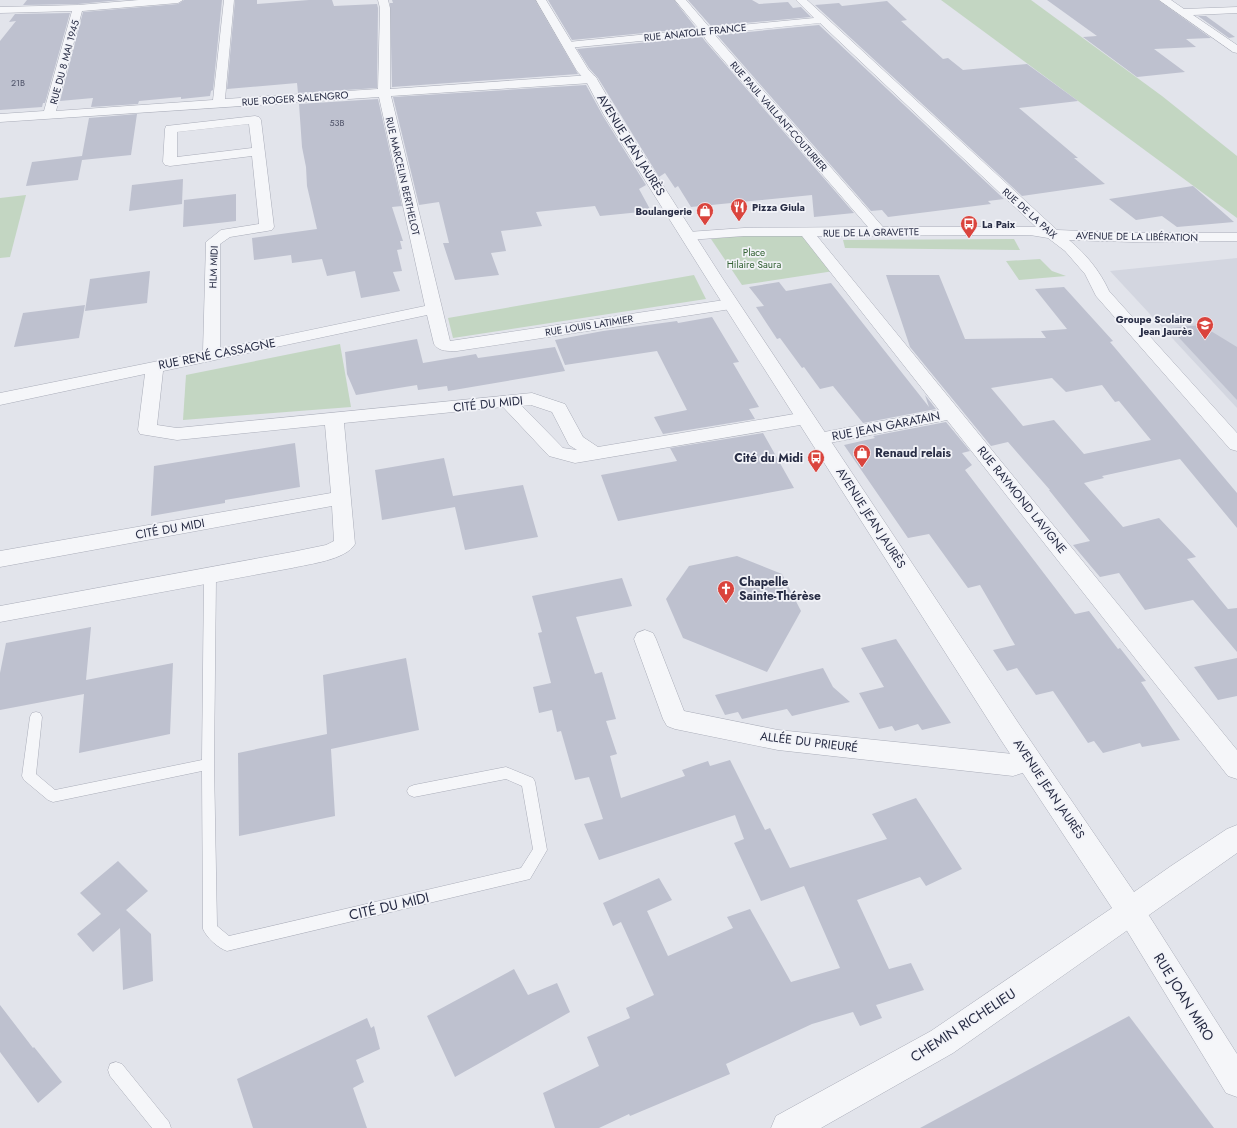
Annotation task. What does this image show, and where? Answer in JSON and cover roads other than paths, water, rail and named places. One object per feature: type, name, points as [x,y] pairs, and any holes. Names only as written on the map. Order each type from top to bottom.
[{"type":"street","points":[[0,10],[78,8],[150,1],[178,0]]},
{"type":"street","points":[[219,103],[229,0]]},
{"type":"street","name":"RUE MARCELIN BERTHELOT","points":[[383,0],[385,8],[384,92],[442,344],[447,346]]},
{"type":"street","name":"AVENUE JEAN JAURÈS","points":[[540,0],[583,71],[591,78],[611,115],[731,304],[1029,760],[1131,912]]},
{"type":"street","name":"RUE PAUL VAILLANT-COUTURIER","points":[[680,0],[707,31],[710,38],[880,231]]},
{"type":"street","name":"RUE DE LA PAIX","points":[[801,0],[1085,264],[1095,277],[1102,293],[1237,445]]},
{"type":"street","points":[[1164,0],[1237,50]]},
{"type":"street","name":"RUE DU 8 MAI 1945","points":[[49,115],[78,8]]},
{"type":"street","points":[[1181,12],[1237,10]]},
{"type":"street","name":"RUE ANATOLE FRANCE","points":[[568,45],[822,20]]},
{"type":"street","name":"RUE ROGER SALENGRO","points":[[0,118],[591,78]]},
{"type":"street","name":"HLM MIDI","points":[[211,354],[213,242],[226,233],[267,227],[259,151],[255,120],[171,129],[170,162],[259,151]]},
{"type":"street","name":"RUE DE LA GRAVETTE","points":[[688,236],[744,232],[880,231],[1030,231],[1054,234]]},
{"type":"street","name":"RUE RAYMOND LAVIGNE","points":[[806,232],[1237,768]]},
{"type":"street","name":"AVENUE DE LA LIBÉRATION","points":[[1054,234],[1114,237],[1237,237]]},
{"type":"street","name":"AVENUE DE LA LIBÉRATION","points":[[1054,234],[1077,242],[1100,246],[1237,246]]},
{"type":"street","name":"RUE LOUIS LATIMIER","points":[[447,346],[731,304]]},
{"type":"street","name":"RUE RENÉ CASSAGNE","points":[[0,398],[155,367],[211,354],[271,344],[434,308]]},
{"type":"street","name":"CITÉ DU MIDI","points":[[155,367],[147,430],[177,434],[532,400],[559,408],[576,441],[595,454]]},
{"type":"street","points":[[508,402],[556,452],[575,457],[806,418]]},
{"type":"street","name":"RUE JEAN GARATAIN","points":[[820,439],[953,413]]},
{"type":"street","points":[[0,614],[210,576],[332,551],[346,544],[340,498],[334,419]]},
{"type":"street","name":"CITÉ DU MIDI","points":[[0,559],[340,498]]},
{"type":"street","name":"ALLÉE DU PRIEURÉ","points":[[645,639],[675,719],[778,740],[1013,765],[1029,760]]},
{"type":"street","name":"CHEMIN RICHELIEU","points":[[788,1128],[942,1042],[1131,912],[1181,875],[1237,838]]},
{"type":"street","name":"RUE JOAN MIRO","points":[[1131,912],[1237,1082]]},
{"type":"lane","name":"CITÉ DU MIDI","points":[[210,576],[208,764],[210,929],[227,944],[525,874],[540,850],[528,782],[506,773],[414,791]]},
{"type":"lane","points":[[36,717],[29,776],[53,796],[208,764]]},
{"type":"lane","points":[[116,1070],[163,1128]]},
{"type":"place","name":"Pizza Giula","points":[[739,222]]},
{"type":"place","name":"Boulangerie","points":[[705,226]]},
{"type":"place","name":"La Paix","points":[[969,239]]},
{"type":"place","name":"Groupe Scolaire Jean Jaurès","points":[[1205,340]]},
{"type":"place","name":"Renaud relais","points":[[862,468]]},
{"type":"place","name":"Cité du Midi","points":[[816,473]]},
{"type":"place","name":"Chapelle Sainte-Thérèse","points":[[726,604]]},
{"type":"park label","name":"Place Hilaire Saura","points":[[754,258]]}]
